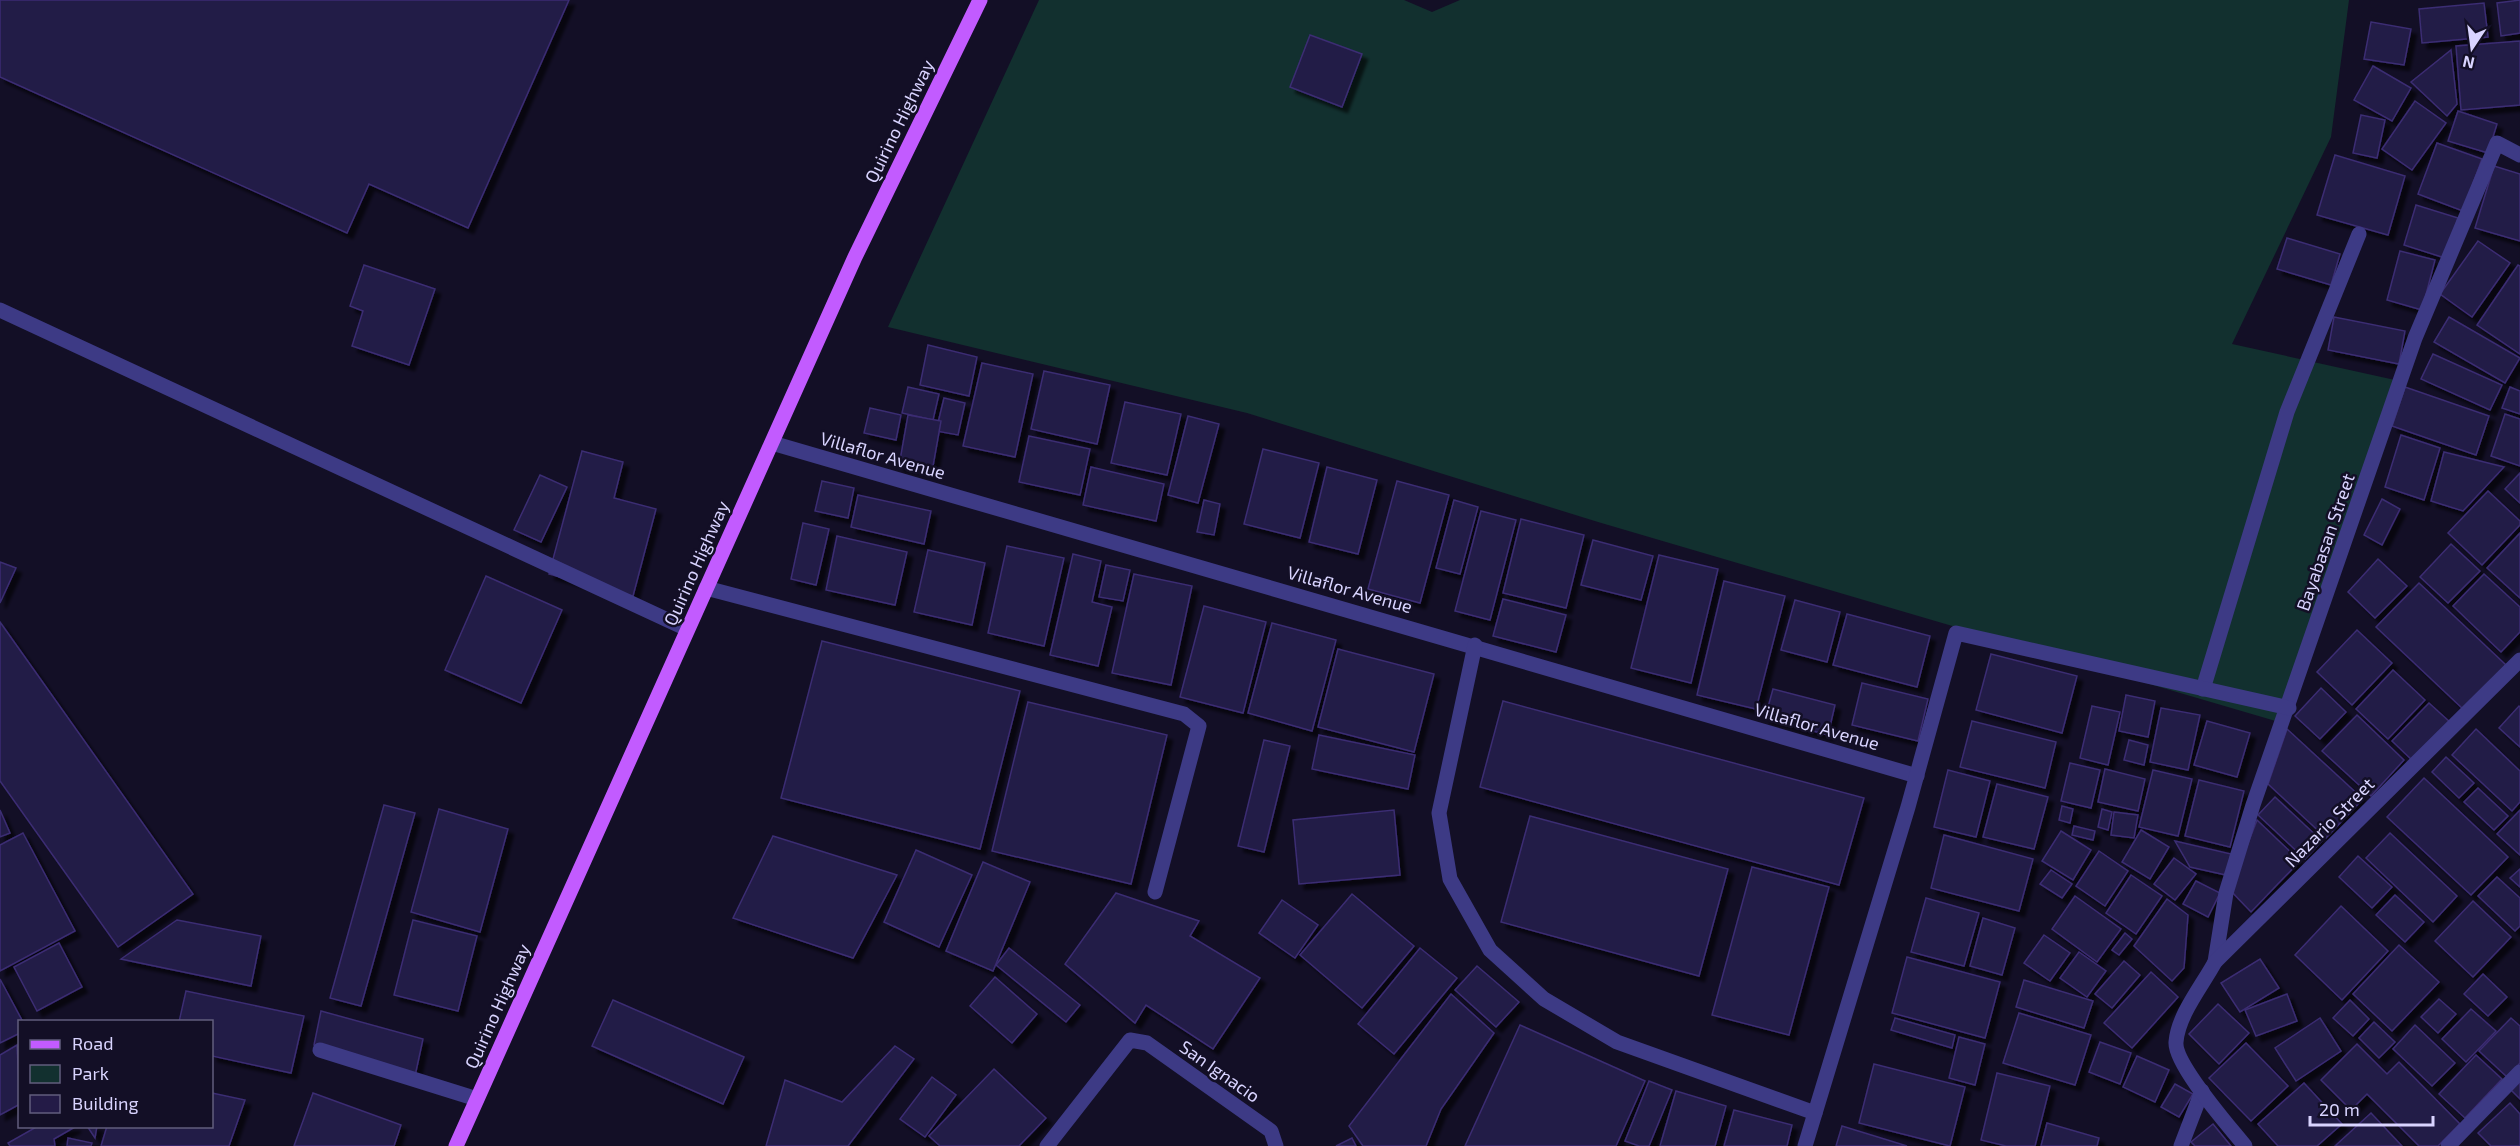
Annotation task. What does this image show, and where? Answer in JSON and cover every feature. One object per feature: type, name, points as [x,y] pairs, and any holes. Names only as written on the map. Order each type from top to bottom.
[{"type":"main road","name":"Quirino Highway","points":[[456,1146],[855,257],[980,0]]},
{"type":"street","name":"Bayabasan Street","points":[[2215,962],[2226,893],[2253,805],[2289,708],[2415,338],[2497,143],[2520,155]]},
{"type":"street","points":[[2203,689],[2287,412],[2359,234]]},
{"type":"street","points":[[0,310],[687,629]]},
{"type":"street","name":"Villaflor Avenue","points":[[772,443],[1475,645],[1917,776]]},
{"type":"street","points":[[706,588],[1184,714],[1199,726],[1155,892]]},
{"type":"street","points":[[1805,1146],[1917,776],[1956,633],[2289,708]]},
{"type":"street","points":[[1475,645],[1439,813],[1450,879],[1490,950],[1544,999],[1617,1042],[1815,1113]]},
{"type":"street","name":"Nazario Street","points":[[2202,1091],[2179,1061],[2175,1043],[2180,1024],[2215,962],[2520,660]]},
{"type":"street","name":"San Ignacio","points":[[1047,1146],[1130,1040],[1147,1043],[1271,1131],[1276,1146]]},
{"type":"street","points":[[320,1050],[477,1100]]},
{"type":"street","points":[[2448,1146],[2520,1072]]},
{"type":"street","points":[[2181,1146],[2202,1091]]},
{"type":"street","points":[[2202,1091],[2244,1146]]},
{"type":"green space","points":[[1039,0],[1404,0],[1432,12],[1460,0],[2349,0],[2331,137],[2232,344],[2395,380],[2279,722],[1598,522],[1247,413],[888,327]]},
{"type":"building","points":[[0,0],[569,0],[468,228],[369,184],[347,233],[0,77]]},
{"type":"building","points":[[2520,0],[2520,33],[2501,36],[2497,3]]},
{"type":"building","points":[[2484,3],[2488,37],[2422,43],[2419,9]]},
{"type":"building","points":[[2371,22],[2411,29],[2404,65],[2364,59]]},
{"type":"building","points":[[1310,35],[1362,54],[1342,107],[1290,87]]},
{"type":"building","points":[[2520,41],[2520,105],[2461,110],[2456,46]]},
{"type":"building","points":[[2451,50],[2457,104],[2447,116],[2411,82]]},
{"type":"building","points":[[2373,66],[2411,88],[2392,121],[2354,100]]},
{"type":"building","points":[[2415,101],[2446,123],[2412,170],[2382,149]]},
{"type":"building","points":[[2458,111],[2497,124],[2488,153],[2448,141]]},
{"type":"building","points":[[2361,115],[2385,120],[2377,158],[2353,153]]},
{"type":"building","points":[[2437,143],[2482,159],[2463,211],[2418,194]]},
{"type":"building","points":[[2335,155],[2405,176],[2388,235],[2317,215]]},
{"type":"building","points":[[2494,166],[2520,174],[2520,241],[2475,228]]},
{"type":"building","points":[[2416,205],[2458,218],[2445,258],[2404,245]]},
{"type":"building","points":[[2287,238],[2340,254],[2331,285],[2277,269]]},
{"type":"building","points":[[2478,241],[2510,263],[2472,317],[2440,294]]},
{"type":"building","points":[[2400,251],[2435,260],[2422,310],[2387,300]]},
{"type":"building","points":[[364,265],[435,289],[409,365],[352,346],[363,311],[350,306]]},
{"type":"building","points":[[2518,265],[2520,266],[2520,354],[2477,325]]},
{"type":"building","points":[[2334,317],[2405,331],[2399,364],[2328,350]]},
{"type":"building","points":[[2449,317],[2520,358],[2505,383],[2434,342]]},
{"type":"building","points":[[928,345],[977,357],[969,396],[920,385]]},
{"type":"building","points":[[2433,354],[2502,385],[2490,410],[2421,379]]},
{"type":"building","points":[[982,363],[1033,374],[1015,457],[963,446]]},
{"type":"building","points":[[1044,371],[1110,385],[1097,444],[1031,429]]},
{"type":"building","points":[[908,387],[939,394],[933,420],[902,413]]},
{"type":"building","points":[[2405,387],[2489,416],[2476,455],[2392,426]]},
{"type":"building","points":[[2510,387],[2520,391],[2520,414],[2502,408]]},
{"type":"building","points":[[944,398],[965,403],[958,435],[936,431]]},
{"type":"building","points":[[1125,402],[1181,414],[1167,475],[1111,463]]},
{"type":"building","points":[[870,408],[901,415],[896,440],[864,433]]},
{"type":"building","points":[[2505,414],[2520,419],[2520,466],[2491,456]]},
{"type":"building","points":[[908,415],[941,421],[932,472],[899,466]]},
{"type":"building","points":[[1188,416],[1219,424],[1198,503],[1168,495]]},
{"type":"building","points":[[2401,435],[2440,448],[2424,500],[2385,487]]},
{"type":"building","points":[[1029,436],[1090,449],[1080,495],[1019,482]]},
{"type":"building","points":[[1263,449],[1319,463],[1300,538],[1244,524]]},
{"type":"building","points":[[582,451],[623,462],[614,498],[656,509],[633,596],[549,574]]},
{"type":"building","points":[[2444,452],[2504,467],[2463,511],[2431,501]]},
{"type":"building","points":[[1091,467],[1164,484],[1156,521],[1083,505]]},
{"type":"building","points":[[1327,467],[1377,480],[1358,554],[1309,542]]},
{"type":"building","points":[[2520,473],[2520,503],[2505,489]]},
{"type":"building","points":[[540,475],[567,487],[541,542],[514,530]]},
{"type":"building","points":[[822,481],[854,488],[848,518],[815,511]]},
{"type":"building","points":[[1397,481],[1449,495],[1420,603],[1368,589]]},
{"type":"building","points":[[2488,491],[2520,521],[2520,525],[2482,565],[2448,533]]},
{"type":"building","points":[[858,495],[931,511],[924,544],[851,527]]},
{"type":"building","points":[[2382,499],[2400,509],[2382,545],[2364,535]]},
{"type":"building","points":[[1204,500],[1220,504],[1214,535],[1197,532]]},
{"type":"building","points":[[1454,500],[1478,507],[1460,574],[1436,568]]},
{"type":"building","points":[[1481,511],[1516,520],[1490,620],[1455,611]]},
{"type":"building","points":[[1521,519],[1584,535],[1566,608],[1503,593]]},
{"type":"building","points":[[803,523],[829,529],[816,585],[791,579]]},
{"type":"building","points":[[2520,533],[2520,598],[2487,568]]},
{"type":"building","points":[[837,536],[907,552],[895,605],[826,590]]},
{"type":"building","points":[[1593,540],[1653,556],[1641,600],[1581,585]]},
{"type":"building","points":[[2451,544],[2480,571],[2448,603],[2420,577]]},
{"type":"building","points":[[1007,546],[1064,558],[1044,646],[988,633]]},
{"type":"building","points":[[928,550],[985,563],[972,625],[914,612]]},
{"type":"building","points":[[1073,554],[1101,561],[1092,602],[1112,607],[1098,666],[1050,655]]},
{"type":"building","points":[[1659,555],[1718,569],[1691,683],[1631,668]]},
{"type":"building","points":[[2378,559],[2407,586],[2375,618],[2348,592]]},
{"type":"building","points":[[0,562],[16,568],[0,603]]},
{"type":"building","points":[[1106,565],[1130,570],[1123,601],[1099,597]]},
{"type":"building","points":[[1134,574],[1192,586],[1171,685],[1112,673]]},
{"type":"building","points":[[2484,574],[2520,607],[2520,632],[2501,652],[2453,606]]},
{"type":"building","points":[[486,576],[562,610],[521,703],[445,670]]},
{"type":"building","points":[[1724,581],[1785,596],[1756,709],[1697,695]]},
{"type":"building","points":[[2419,583],[2506,665],[2464,710],[2376,627]]},
{"type":"building","points":[[1503,599],[1566,615],[1556,652],[1493,636]]},
{"type":"building","points":[[1795,600],[1840,612],[1827,662],[1781,650]]},
{"type":"building","points":[[1204,606],[1266,622],[1243,713],[1180,697]]},
{"type":"building","points":[[1847,614],[1930,636],[1917,687],[1833,665]]},
{"type":"building","points":[[0,622],[193,894],[118,947],[0,781]]},
{"type":"building","points":[[1272,623],[1336,640],[1312,731],[1248,713]]},
{"type":"building","points":[[2357,630],[2392,663],[2352,705],[2317,672]]},
{"type":"building","points":[[822,641],[1020,691],[980,849],[781,798]]},
{"type":"building","points":[[1338,649],[1434,674],[1414,752],[1318,727]]},
{"type":"building","points":[[1991,654],[2077,676],[2062,733],[1976,710]]},
{"type":"building","points":[[2393,670],[2425,700],[2388,739],[2356,709]]},
{"type":"building","points":[[1862,683],[1928,699],[1918,741],[1852,725]]},
{"type":"building","points":[[2321,688],[2346,712],[2320,739],[2295,716]]},
{"type":"building","points":[[1773,689],[1835,705],[1828,735],[1765,718]]},
{"type":"building","points":[[2126,695],[2155,701],[2148,737],[2119,731]]},
{"type":"building","points":[[1503,701],[1864,798],[1839,885],[1480,787]]},
{"type":"building","points":[[1028,702],[1167,735],[1131,884],[992,851]]},
{"type":"building","points":[[2429,703],[2451,723],[2414,762],[2392,741]]},
{"type":"building","points":[[2092,706],[2120,712],[2108,765],[2080,758]]},
{"type":"building","points":[[2520,707],[2520,747],[2499,728]]},
{"type":"building","points":[[2161,708],[2200,715],[2188,770],[2150,762]]},
{"type":"building","points":[[2357,715],[2404,760],[2371,796],[2322,751]]},
{"type":"building","points":[[1972,721],[2056,742],[2045,788],[1960,767]]},
{"type":"building","points":[[2207,721],[2250,733],[2237,777],[2194,765]]},
{"type":"building","points":[[2287,729],[2363,799],[2326,838],[2268,784]]},
{"type":"building","points":[[2476,729],[2520,771],[2520,802],[2512,811],[2452,755]]},
{"type":"building","points":[[1319,735],[1415,755],[1408,789],[1312,769]]},
{"type":"building","points":[[1264,740],[1290,746],[1264,852],[1238,846]]},
{"type":"building","points":[[2129,740],[2148,745],[2144,765],[2124,760]]},
{"type":"building","points":[[2446,757],[2474,783],[2459,798],[2432,772]]},
{"type":"building","points":[[2070,763],[2100,770],[2091,808],[2061,801]]},
{"type":"building","points":[[2105,769],[2145,779],[2138,811],[2098,802]]},
{"type":"building","points":[[1948,770],[1990,781],[1976,837],[1934,827]]},
{"type":"building","points":[[2153,770],[2192,779],[2178,836],[2139,827]]},
{"type":"building","points":[[2424,778],[2508,857],[2471,895],[2387,817]]},
{"type":"building","points":[[2199,780],[2244,791],[2230,847],[2185,836]]},
{"type":"building","points":[[1997,784],[2048,797],[2034,849],[1983,837]]},
{"type":"building","points":[[2478,788],[2508,816],[2494,830],[2464,802]]},
{"type":"building","points":[[2275,797],[2322,841],[2305,859],[2258,815]]},
{"type":"building","points":[[384,805],[415,813],[361,1006],[330,998]]},
{"type":"building","points":[[2062,806],[2073,809],[2070,823],[2059,820]]},
{"type":"building","points":[[439,809],[508,829],[480,932],[411,912]]},
{"type":"building","points":[[2102,809],[2112,812],[2108,830],[2098,827]]},
{"type":"building","points":[[0,810],[10,833],[0,837]]},
{"type":"building","points":[[1394,810],[1400,875],[1299,884],[1293,820]]},
{"type":"building","points":[[2520,810],[2520,855],[2497,834]]},
{"type":"building","points":[[2114,812],[2138,815],[2134,838],[2111,835]]},
{"type":"building","points":[[1530,816],[1728,869],[1699,976],[1501,922]]},
{"type":"building","points":[[2257,820],[2300,861],[2251,912],[2230,890]]},
{"type":"building","points":[[2074,826],[2095,831],[2093,840],[2072,835]]},
{"type":"building","points":[[2141,830],[2169,847],[2150,879],[2122,862]]},
{"type":"building","points":[[2061,831],[2091,850],[2073,880],[2042,861]]},
{"type":"building","points":[[23,833],[75,931],[0,971],[0,845]]},
{"type":"building","points":[[2390,833],[2457,896],[2433,922],[2366,858]]},
{"type":"building","points":[[1944,835],[2033,859],[2019,911],[1931,888]]},
{"type":"building","points":[[773,836],[897,875],[853,958],[733,918]]},
{"type":"building","points":[[2175,841],[2231,854],[2226,875],[2190,867]]},
{"type":"building","points":[[916,850],[972,875],[939,947],[884,922]]},
{"type":"building","points":[[2099,851],[2128,871],[2105,906],[2076,886]]},
{"type":"building","points":[[2358,856],[2392,887],[2372,908],[2339,877]]},
{"type":"building","points":[[2174,858],[2196,874],[2175,900],[2154,884]]},
{"type":"building","points":[[983,862],[1030,882],[993,971],[946,951]]},
{"type":"building","points":[[1752,867],[1829,887],[1789,1035],[1712,1015]]},
{"type":"building","points":[[2520,869],[2520,887],[2510,878]]},
{"type":"building","points":[[2051,870],[2072,884],[2062,898],[2040,884]]},
{"type":"building","points":[[2131,875],[2162,896],[2136,934],[2106,913]]},
{"type":"building","points":[[2497,877],[2520,898],[2520,926],[2515,931],[2478,896]]},
{"type":"building","points":[[2196,881],[2220,893],[2208,917],[2183,904]]},
{"type":"building","points":[[1116,893],[1199,921],[1190,936],[1260,978],[1213,1049],[1146,1005],[1135,1023],[1065,964]]},
{"type":"building","points":[[1352,894],[1414,946],[1362,1008],[1300,955]]},
{"type":"building","points":[[2395,895],[2424,922],[2405,942],[2376,915]]},
{"type":"building","points":[[2075,896],[2121,929],[2097,962],[2052,929]]},
{"type":"building","points":[[1926,898],[1979,913],[1964,966],[1911,952]]},
{"type":"building","points":[[2167,899],[2188,915],[2184,968],[2172,981],[2134,946]]},
{"type":"building","points":[[1282,900],[1318,925],[1295,958],[1259,933]]},
{"type":"building","points":[[2473,901],[2511,937],[2473,977],[2435,941]]},
{"type":"building","points":[[2341,906],[2388,951],[2342,1000],[2295,955]]},
{"type":"building","points":[[1983,918],[2015,928],[2002,975],[1970,966]]},
{"type":"building","points":[[177,920],[261,936],[251,986],[121,959]]},
{"type":"building","points":[[413,920],[477,936],[458,1011],[394,995]]},
{"type":"building","points":[[2125,933],[2132,939],[2119,955],[2112,950]]},
{"type":"building","points":[[2044,935],[2070,953],[2050,981],[2024,963]]},
{"type":"building","points":[[59,943],[82,987],[37,1011],[14,967]]},
{"type":"building","points":[[2399,945],[2439,982],[2392,1031],[2353,994]]},
{"type":"building","points":[[1009,948],[1080,1005],[1066,1022],[996,965]]},
{"type":"building","points":[[1420,948],[1457,978],[1394,1054],[1358,1024]]},
{"type":"building","points":[[2079,952],[2106,971],[2087,997],[2060,978]]},
{"type":"building","points":[[1907,957],[2000,982],[1985,1038],[1892,1013]]},
{"type":"building","points":[[2260,959],[2279,988],[2240,1012],[2221,983]]},
{"type":"building","points":[[2124,961],[2140,975],[2112,1008],[2095,994]]},
{"type":"building","points":[[1477,966],[1519,1002],[1496,1027],[1455,990]]},
{"type":"building","points":[[2151,972],[2178,997],[2132,1048],[2104,1023]]},
{"type":"building","points":[[2483,974],[2507,997],[2488,1016],[2464,994]]},
{"type":"building","points":[[995,977],[1037,1014],[1012,1043],[970,1006]]},
{"type":"building","points":[[0,979],[22,1020],[18,1020],[18,1034],[0,1043]]},
{"type":"building","points":[[2024,980],[2093,1001],[2084,1028],[2016,1007]]},
{"type":"building","points":[[186,991],[304,1016],[291,1073],[213,1056],[213,1020],[179,1020]]},
{"type":"building","points":[[1451,994],[1494,1033],[1441,1109],[1426,1146],[1363,1146],[1349,1126]]},
{"type":"building","points":[[2287,994],[2297,1021],[2256,1036],[2245,1010]]},
{"type":"building","points":[[2439,999],[2456,1014],[2438,1033],[2421,1017]]},
{"type":"building","points":[[613,1000],[744,1057],[723,1104],[592,1046]]},
{"type":"building","points":[[2350,1000],[2369,1019],[2353,1036],[2333,1018]]},
{"type":"building","points":[[2218,1004],[2249,1033],[2219,1064],[2189,1034]]},
{"type":"building","points":[[2471,1009],[2496,1031],[2466,1062],[2442,1039]]},
{"type":"building","points":[[321,1011],[423,1039],[415,1076],[314,1045]]},
{"type":"building","points":[[2019,1013],[2091,1035],[2075,1085],[2003,1063]]},
{"type":"building","points":[[1895,1018],[1955,1035],[1952,1048],[1891,1030]]},
{"type":"building","points":[[2320,1018],[2341,1051],[2296,1081],[2275,1048]]},
{"type":"building","points":[[2511,1018],[2520,1026],[2520,1063],[2507,1077],[2479,1051]]},
{"type":"building","points":[[2374,1022],[2395,1042],[2379,1058],[2359,1038]]},
{"type":"building","points":[[1520,1025],[1645,1081],[1616,1146],[1465,1146]]},
{"type":"building","points":[[2415,1025],[2455,1063],[2432,1086],[2393,1049]]},
{"type":"building","points":[[1959,1037],[1985,1044],[1975,1085],[1949,1078]]},
{"type":"building","points":[[2100,1042],[2131,1053],[2120,1084],[2089,1072]]},
{"type":"building","points":[[2246,1043],[2288,1086],[2251,1121],[2209,1078]]},
{"type":"building","points":[[2357,1044],[2387,1074],[2399,1062],[2460,1124],[2438,1146],[2419,1146],[2367,1094],[2351,1110],[2321,1080]]},
{"type":"building","points":[[17,1045],[18,1105],[0,1115],[0,1055]]},
{"type":"building","points":[[895,1046],[914,1059],[848,1146],[766,1146],[785,1080],[842,1102]]},
{"type":"building","points":[[2476,1055],[2502,1079],[2465,1118],[2439,1094]]},
{"type":"building","points":[[2137,1056],[2169,1070],[2155,1102],[2123,1087]]},
{"type":"building","points":[[1874,1064],[1965,1087],[1950,1146],[1859,1123]]},
{"type":"building","points":[[994,1069],[1046,1118],[1019,1146],[940,1146],[929,1136]]},
{"type":"building","points":[[1997,1073],[2050,1086],[2035,1146],[2006,1146],[1981,1140]]},
{"type":"building","points":[[932,1077],[956,1095],[925,1137],[900,1119]]},
{"type":"building","points":[[1649,1081],[1672,1090],[1649,1146],[1639,1146],[1625,1141]]},
{"type":"building","points":[[2520,1081],[2520,1099],[2511,1090]]},
{"type":"building","points":[[2304,1083],[2342,1124],[2317,1146],[2278,1146],[2258,1124]]},
{"type":"building","points":[[2175,1084],[2193,1094],[2179,1117],[2161,1107]]},
{"type":"building","points":[[1676,1091],[1726,1106],[1715,1146],[1660,1146]]},
{"type":"building","points":[[213,1093],[245,1100],[229,1146],[101,1146],[106,1128],[213,1128]]},
{"type":"building","points":[[313,1093],[401,1125],[394,1146],[294,1146]]},
{"type":"building","points":[[2510,1103],[2520,1114],[2520,1146],[2491,1146],[2478,1133]]},
{"type":"building","points":[[1734,1110],[1792,1125],[1787,1146],[1724,1146]]},
{"type":"building","points":[[2371,1113],[2402,1146],[2335,1146]]},
{"type":"building","points":[[2047,1123],[2099,1138],[2097,1146],[2041,1146]]},
{"type":"building","points":[[2213,1124],[2231,1146],[2195,1146],[2191,1142]]},
{"type":"building","points":[[1842,1126],[1907,1146],[1836,1146]]},
{"type":"building","points":[[34,1128],[73,1128],[54,1139],[55,1146],[10,1146],[8,1143]]},
{"type":"building","points":[[88,1128],[97,1128],[95,1138]]},
{"type":"building","points":[[68,1138],[92,1143],[91,1146],[67,1146]]},
{"type":"building","points":[[1352,1138],[1356,1146],[1336,1146]]}]
